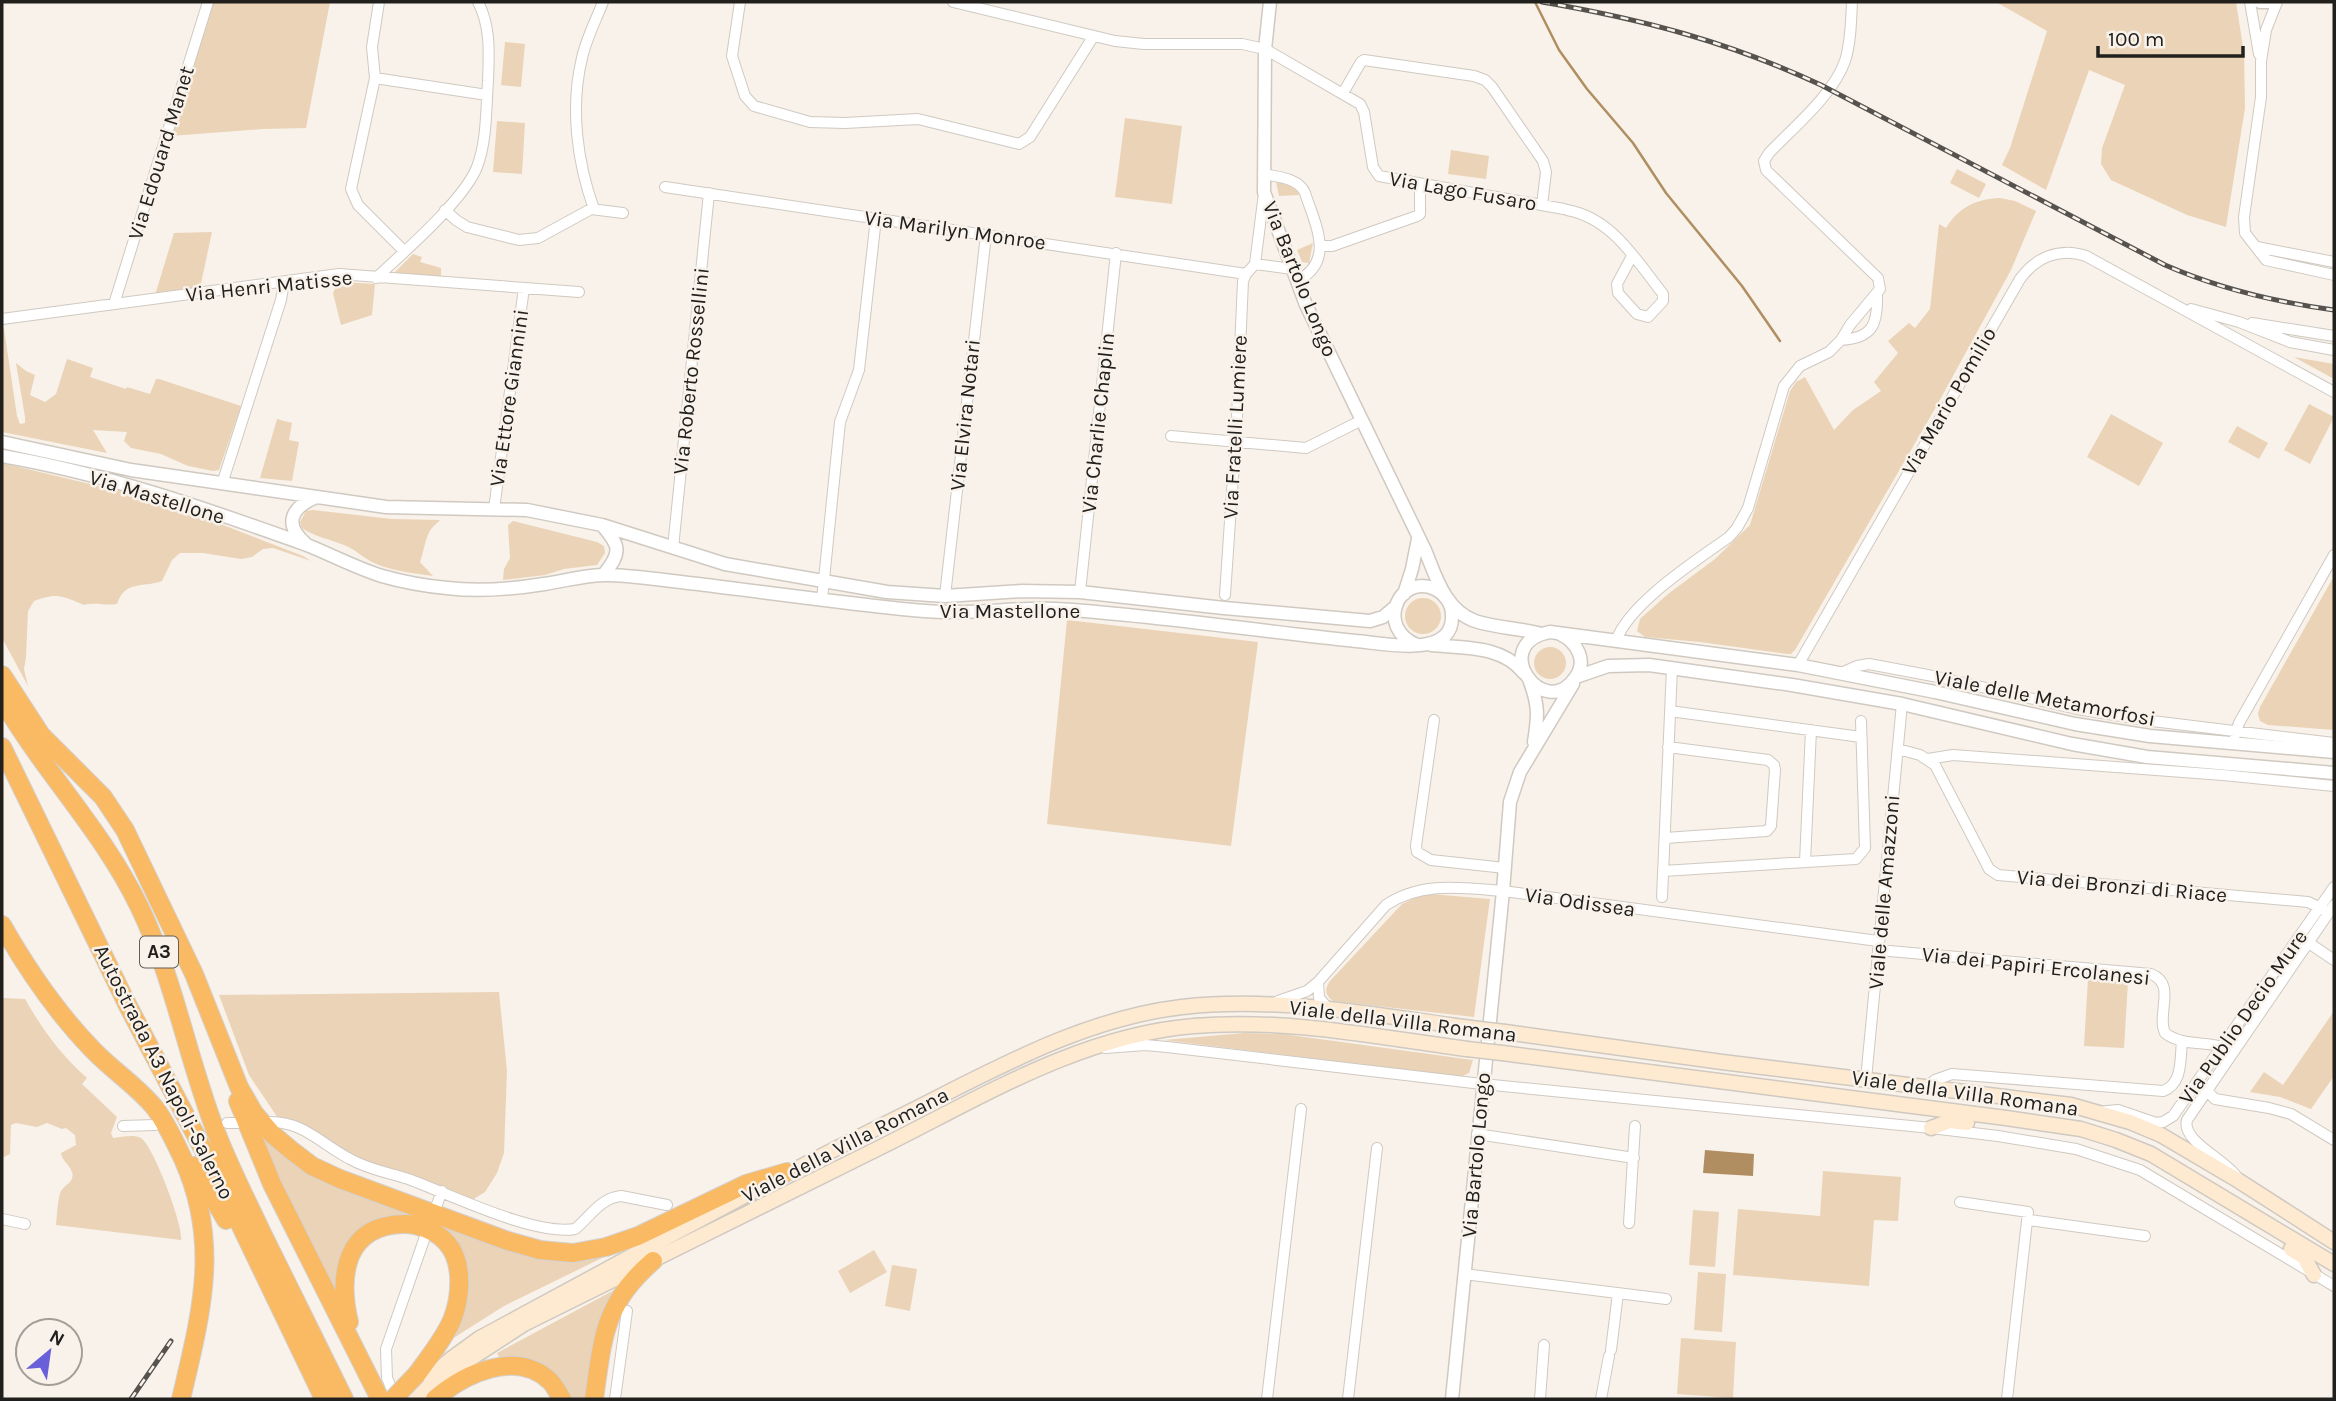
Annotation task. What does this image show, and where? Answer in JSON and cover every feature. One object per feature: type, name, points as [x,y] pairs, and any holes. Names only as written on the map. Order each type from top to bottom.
[{"type":"highway","points":[[2,674],[41,735],[103,797],[125,830],[194,974],[239,1087],[254,1113],[272,1134],[312,1166],[340,1179],[509,1241],[540,1250],[573,1252],[606,1247],[638,1236],[746,1184],[787,1172]]},
{"type":"highway","name":"Autostrada A3 Napoli-Salerno","points":[[2,699],[36,753],[109,854],[138,904],[172,988],[201,1088],[223,1149],[344,1399]]},
{"type":"highway","name":"Autostrada A3 Napoli-Salerno","points":[[2,747],[123,996],[214,1170],[324,1399]]},
{"type":"highway","name":"A3","points":[[2,925],[36,978],[77,1031],[104,1061],[146,1099],[159,1122],[209,1190],[287,1322]]},
{"type":"highway","points":[[214,1025],[240,1105],[272,1184],[380,1399]]},
{"type":"highway","name":"A3","points":[[159,1122],[174,1141],[190,1174],[200,1209],[205,1244],[203,1301],[181,1399]]},
{"type":"highway","points":[[358,1355],[344,1299],[343,1282],[347,1262],[355,1245],[370,1232],[388,1224],[410,1224],[429,1229],[447,1243],[460,1278],[458,1301],[424,1391]]},
{"type":"highway","points":[[594,1399],[608,1319],[636,1276],[653,1261]]},
{"type":"highway","points":[[395,1399],[469,1375],[509,1366],[526,1367],[539,1373],[552,1382],[562,1399]]},
{"type":"main road","name":"Viale della Villa Romana","points":[[424,1391],[451,1359],[481,1338],[787,1172],[1056,1040],[1112,1020],[1183,1007],[1259,1005],[1328,1008],[1722,1062],[2071,1105],[2130,1122],[2161,1135],[2334,1242]]},
{"type":"main road","name":"Viale della Villa Romana","points":[[405,1399],[424,1391],[524,1324],[981,1096],[1084,1050],[1122,1038],[1192,1026],[1247,1023],[1322,1030],[2081,1129],[2151,1154],[2334,1264]]},
{"type":"main road","points":[[1931,1128],[1950,1121],[1987,1125],[2006,1118]]},
{"type":"main road","points":[[2261,1219],[2264,1229],[2270,1235],[2304,1257],[2314,1275]]},
{"type":"street","name":"Via Edouard Manet","points":[[114,304],[208,2]]},
{"type":"street","points":[[379,2],[372,47],[375,78],[351,189],[358,205],[404,251]]},
{"type":"street","points":[[376,278],[466,187],[477,166],[482,149],[489,40],[478,2]]},
{"type":"street","points":[[594,209],[586,183],[579,142],[577,94],[582,58],[603,2]]},
{"type":"street","points":[[740,2],[732,56],[745,96],[754,106],[810,122],[918,119],[1019,145],[1030,137],[1093,37]]},
{"type":"street","points":[[953,2],[1093,37],[1130,43],[1242,44],[1265,49]]},
{"type":"street","name":"Via Bartolo Longo","points":[[1270,2],[1265,49],[1264,192],[1294,275],[1447,599],[1461,613],[1476,621],[1541,634]]},
{"type":"street","points":[[1616,641],[1628,620],[1648,599],[1737,528],[1748,508],[1784,386],[1800,366],[1829,352],[1841,340],[1850,325],[1877,296],[1881,287],[1878,278],[1766,170],[1764,161],[1826,93],[1838,75],[1849,45],[1852,2]]},
{"type":"street","points":[[2250,2],[2261,61]]},
{"type":"street","points":[[2260,2],[2270,2]]},
{"type":"street","points":[[2277,2],[2266,30],[2261,61],[2259,107],[2244,217],[2245,233],[2266,260],[2334,275]]},
{"type":"street","name":"Via Lago Fusaro","points":[[1265,49],[1343,93],[1362,108],[1375,173],[1384,179],[1566,209],[1588,215],[1604,225],[1632,256],[1664,297],[1648,317],[1637,314],[1618,293],[1617,284],[1632,256]]},
{"type":"street","points":[[1343,93],[1361,62],[1367,60],[1474,76],[1485,80],[1492,86],[1545,164],[1542,205]]},
{"type":"street","points":[[375,78],[487,94]]},
{"type":"street","points":[[1255,264],[1294,275],[1310,269],[1321,246],[1302,186],[1263,174]]},
{"type":"street","points":[[1321,246],[1332,246],[1417,216],[1420,214],[1420,185]]},
{"type":"street","name":"Via Marilyn Monroe","points":[[665,187],[1246,274]]},
{"type":"street","points":[[1246,274],[1255,264],[1264,192]]},
{"type":"street","name":"Via Roberto Rossellini","points":[[673,548],[709,193]]},
{"type":"street","points":[[445,209],[467,227],[519,240],[538,237],[594,209],[623,213]]},
{"type":"street","points":[[822,599],[840,422],[859,370],[877,218]]},
{"type":"street","name":"Via Elvira Notari","points":[[945,596],[986,235]]},
{"type":"street","points":[[2253,244],[2334,262]]},
{"type":"street","name":"Via Charlie Chaplin","points":[[1080,592],[1116,253]]},
{"type":"street","name":"Via Mario Pomilio","points":[[1798,665],[2020,279],[2030,266],[2052,254],[2080,254],[2334,392]]},
{"type":"street","name":"Via Henri Matisse","points":[[2,319],[339,274],[579,292]]},
{"type":"street","name":"Via Fratelli Lumiere","points":[[1225,595],[1236,443],[1243,281],[1246,274]]},
{"type":"street","points":[[222,484],[281,300],[284,282]]},
{"type":"street","name":"Via Ettore Giannini","points":[[494,509],[524,288]]},
{"type":"street","points":[[1841,340],[1861,337],[1870,329],[1877,318],[1877,296]]},
{"type":"street","name":"Via Mario Pomilio","points":[[2162,298],[2239,322]]},
{"type":"street","points":[[2239,322],[2334,336]]},
{"type":"street","points":[[2239,322],[2241,335],[2250,346]]},
{"type":"street","points":[[2239,322],[2290,342],[2334,351]]},
{"type":"street","points":[[1171,436],[1306,448],[1362,420]]},
{"type":"street","name":"Via Mastellone","points":[[2,442],[131,470],[315,498],[386,507],[527,510],[602,524],[725,564],[887,592],[945,596],[1022,591],[1080,592],[1370,621],[1383,617],[1395,607]]},
{"type":"street","name":"Via Mastellone","points":[[2,456],[128,484],[310,546],[379,575],[407,583],[450,589],[537,586],[604,575],[951,612],[1050,608],[1129,614],[1268,632],[1424,645]]},
{"type":"street","points":[[128,484],[125,476],[131,470]]},
{"type":"street","points":[[310,546],[298,537],[292,521],[299,506],[315,498]]},
{"type":"street","points":[[602,524],[615,540],[618,551],[604,575]]},
{"type":"street","points":[[1418,539],[1404,594],[1395,607],[1394,617],[1401,635],[1408,641],[1424,645],[1480,650],[1504,656],[1517,664],[1527,678],[1542,690],[1558,690],[1570,684],[1576,677],[1580,666],[1577,648],[1560,634],[1541,634],[1532,639],[1525,648],[1522,659],[1527,678]]},
{"type":"street","points":[[2234,743],[2236,730],[2334,555]]},
{"type":"street","points":[[1404,594],[1411,589],[1427,587],[1447,599],[1452,614],[1449,630],[1438,642],[1424,645]]},
{"type":"street","name":"Viale delle Metamorfosi","points":[[1560,634],[1798,665],[1903,685],[2074,724],[2150,736],[2334,752]]},
{"type":"street","name":"Viale delle Metamorfosi","points":[[1841,673],[1869,664],[2077,709],[2334,743]]},
{"type":"street","name":"Viale delle Metamorfosi","points":[[1576,677],[1596,668],[1618,665],[1672,668],[1902,704],[2072,744],[2147,757],[2334,773]]},
{"type":"street","points":[[1792,685],[1798,665]]},
{"type":"street","points":[[1662,897],[1672,668]]},
{"type":"street","name":"Via Bartolo Longo","points":[[1452,1399],[1510,802],[1513,788],[1532,749],[1560,708],[1576,677]]},
{"type":"street","name":"Via Bartolo Longo","points":[[1527,678],[1537,700],[1539,714],[1532,749]]},
{"type":"street","name":"Viale delle Metamorfosi","points":[[1902,704],[1903,685]]},
{"type":"street","name":"Viale delle Amazzoni","points":[[1866,1079],[1902,704]]},
{"type":"street","points":[[1670,711],[1861,737]]},
{"type":"street","points":[[1434,720],[1417,852],[1431,860],[1505,868]]},
{"type":"street","points":[[1663,872],[1856,859],[1865,848],[1861,721]]},
{"type":"street","points":[[1805,862],[1811,730]]},
{"type":"street","points":[[1665,838],[1767,831],[1771,826],[1775,770],[1768,760],[1668,747]]},
{"type":"street","points":[[1898,748],[1928,759],[1953,755],[2334,786]]},
{"type":"street","name":"Via dei Bronzi di Riace","points":[[1928,759],[1941,774],[1988,867],[1998,875],[2308,902],[2328,908]]},
{"type":"street","name":"Via Odissea","points":[[1259,1005],[1289,998],[1318,982],[1386,905],[1398,897],[1416,890],[1446,886],[1503,891],[1878,946]]},
{"type":"street","name":"Via Publio Decio Mure","points":[[2098,1112],[2118,1110],[2156,1123],[2173,1116],[2328,908],[2334,887]]},
{"type":"street","points":[[2304,940],[2334,960]]},
{"type":"street","name":"Via Publio Decio Mure","points":[[2239,1181],[2231,1169],[2191,1138],[2187,1131],[2187,1120],[2234,1052],[2304,940]]},
{"type":"street","name":"Via dei Papiri Ercolanesi","points":[[1878,946],[2151,974],[2161,979],[2165,989],[2162,1031],[2182,1041]]},
{"type":"street","points":[[1318,982],[1320,998],[1328,1008]]},
{"type":"street","points":[[1926,1087],[1935,1080],[1952,1074],[2163,1091],[2172,1086],[2178,1078],[2182,1041],[2223,1046],[2234,1052]]},
{"type":"street","name":"Viale della Villa Romana","points":[[1084,1050],[1145,1045],[1167,1047],[1482,1084],[1931,1128],[2076,1149],[2129,1166],[2180,1193],[2334,1286]]},
{"type":"street","points":[[2198,1082],[2215,1099],[2291,1114],[2334,1138]]},
{"type":"street","points":[[1267,1399],[1301,1109]]},
{"type":"street","points":[[1261,1399],[1294,1119]]},
{"type":"street","points":[[123,1126],[159,1122]]},
{"type":"street","points":[[269,1122],[292,1124],[361,1165],[442,1192],[477,1207],[566,1231],[575,1229],[605,1200],[613,1197],[621,1196],[667,1205]]},
{"type":"street","points":[[227,1123],[240,1123]]},
{"type":"street","points":[[1629,1223],[1636,1126]]},
{"type":"street","points":[[1477,1135],[1634,1158]]},
{"type":"street","points":[[1348,1399],[1377,1148]]},
{"type":"street","points":[[436,1207],[442,1192]]},
{"type":"street","points":[[1961,1202],[2028,1212],[2007,1399]]},
{"type":"street","points":[[2,1219],[26,1224]]},
{"type":"street","points":[[2029,1220],[2145,1236]]},
{"type":"street","points":[[395,1399],[387,1378],[386,1349],[426,1234]]},
{"type":"street","points":[[1464,1274],[1666,1299]]},
{"type":"street","points":[[1601,1399],[1618,1293]]},
{"type":"street","points":[[615,1399],[626,1311]]},
{"type":"street","points":[[1540,1399],[1544,1345]]},
{"type":"shaded area","points":[[210,2],[330,2],[306,128],[171,136]]},
{"type":"shaded area","points":[[1996,2],[2236,2],[2244,53],[2245,108],[2226,227],[2187,215],[2111,180],[2101,164],[2102,148],[2125,85],[2089,70],[2046,190],[2002,165],[2010,148],[2047,31]]},
{"type":"shaded area","points":[[505,42],[525,44],[521,87],[501,85]]},
{"type":"shaded area","points":[[1125,118],[1182,126],[1172,204],[1115,197]]},
{"type":"shaded area","points":[[497,121],[525,123],[522,174],[493,172]]},
{"type":"shaded area","points":[[1451,150],[1489,156],[1486,179],[1448,174]]},
{"type":"shaded area","points":[[1957,169],[1986,184],[1979,198],[1950,183]]},
{"type":"shaded area","points":[[1276,182],[1293,186],[1299,195],[1279,196]]},
{"type":"shaded area","points":[[2000,198],[2015,201],[2036,211],[2011,270],[1936,407],[1795,650],[1787,654],[1645,637],[1637,631],[1640,619],[1715,559],[1750,525],[1790,391],[1796,382],[1805,377],[1834,430],[1853,410],[1881,391],[1874,382],[1898,353],[1888,341],[1909,323],[1915,328],[1930,309],[1939,224],[1946,228],[1969,205]]},
{"type":"shaded area","points":[[212,232],[200,288],[155,295],[174,233]]},
{"type":"shaded area","points":[[1313,243],[1309,263],[1302,262],[1297,250]]},
{"type":"shaded area","points":[[413,254],[422,257],[420,262],[441,268],[441,277],[393,274]]},
{"type":"shaded area","points":[[338,283],[375,284],[372,315],[341,325],[333,293]]},
{"type":"shaded area","points":[[2,328],[20,424],[25,423],[25,417],[16,363],[35,375],[30,395],[45,402],[56,394],[67,359],[93,368],[90,377],[126,389],[127,387],[150,394],[156,379],[159,379],[241,406],[219,470],[188,466],[161,454],[131,448],[124,441],[127,432],[93,430],[107,453],[2,432]]},
{"type":"shaded area","points":[[2294,357],[2334,364],[2334,379]]},
{"type":"shaded area","points":[[2309,404],[2334,417],[2310,464],[2284,450]]},
{"type":"shaded area","points":[[2111,414],[2163,443],[2139,486],[2087,457]]},
{"type":"shaded area","points":[[277,419],[292,423],[289,440],[299,442],[292,481],[260,478]]},
{"type":"shaded area","points":[[2237,426],[2268,443],[2259,459],[2228,442]]},
{"type":"shaded area","points":[[2,463],[161,501],[311,561],[273,548],[263,549],[252,557],[241,559],[203,553],[180,553],[172,560],[162,581],[129,588],[120,596],[117,604],[84,605],[55,596],[34,601],[28,611],[24,669],[28,686],[2,638]]},
{"type":"shaded area","points":[[306,511],[392,519],[440,520],[428,535],[420,562],[433,576],[379,565],[348,547],[307,531],[302,528],[300,522]]},
{"type":"shaded area","points":[[513,521],[597,542],[604,546],[605,553],[597,565],[503,580],[504,569],[510,558],[508,525]]},
{"type":"shaded area","points":[[2334,576],[2334,730],[2268,725],[2260,721],[2260,707]]},
{"type":"shaded area","points":[[1423,598],[1436,603],[1441,616],[1436,629],[1423,634],[1410,629],[1405,616],[1410,603]]},
{"type":"shaded area","points":[[1067,620],[1258,642],[1231,846],[1047,824]]},
{"type":"shaded area","points":[[1550,647],[1562,651],[1566,663],[1562,675],[1550,679],[1538,675],[1534,663],[1538,651]]},
{"type":"shaded area","points":[[1431,894],[1490,899],[1474,1017],[1330,999],[1326,990],[1330,981],[1402,904]]},
{"type":"shaded area","points":[[2088,979],[2128,982],[2124,1048],[2084,1046]]},
{"type":"shaded area","points":[[499,992],[507,1071],[504,1153],[497,1173],[485,1192],[472,1200],[357,1161],[326,1138],[290,1119],[278,1118],[249,1075],[219,995]]},
{"type":"shaded area","points":[[2,998],[25,999],[53,1041],[87,1078],[82,1084],[117,1117],[111,1133],[113,1138],[135,1136],[146,1144],[173,1204],[181,1240],[56,1225],[60,1194],[73,1175],[61,1153],[76,1145],[75,1135],[66,1128],[47,1123],[37,1127],[16,1123],[11,1125],[10,1154],[2,1158]]},
{"type":"shaded area","points":[[2334,1011],[2334,1076],[2311,1109],[2280,1097],[2250,1092],[2264,1072],[2283,1085]]},
{"type":"shaded area","points":[[1244,1033],[1283,1034],[1473,1060],[1469,1073],[1460,1077],[1164,1040]]},
{"type":"shaded area","points":[[259,1127],[286,1153],[455,1224],[608,1255],[504,1306],[444,1344],[461,1302],[447,1236],[374,1224],[337,1295],[257,1132]]},
{"type":"shaded area","points":[[1705,1150],[1754,1154],[1753,1176],[1703,1173]]},
{"type":"shaded area","points":[[1823,1171],[1901,1177],[1898,1221],[1874,1220],[1869,1286],[1733,1275],[1738,1209],[1820,1216]]},
{"type":"shaded area","points":[[1693,1210],[1719,1212],[1715,1267],[1689,1265]]},
{"type":"shaded area","points":[[874,1250],[887,1272],[850,1293],[838,1271]]},
{"type":"shaded area","points":[[892,1265],[917,1269],[910,1311],[885,1306]]},
{"type":"shaded area","points":[[1698,1272],[1726,1274],[1722,1332],[1694,1330]]},
{"type":"shaded area","points":[[618,1288],[588,1399],[567,1399],[500,1359],[497,1353]]},
{"type":"shaded area","points":[[1681,1338],[1736,1342],[1733,1398],[1677,1394]]},
{"type":"waterway","points":[[1535,2],[1559,50],[1587,89],[1633,143],[1666,193],[1742,286],[1780,341]]},
{"type":"railway","points":[[1542,2],[1650,24],[1753,56],[1821,85],[2165,265],[2248,294],[2334,310]]},
{"type":"railway","points":[[131,1399],[171,1341]]}]
